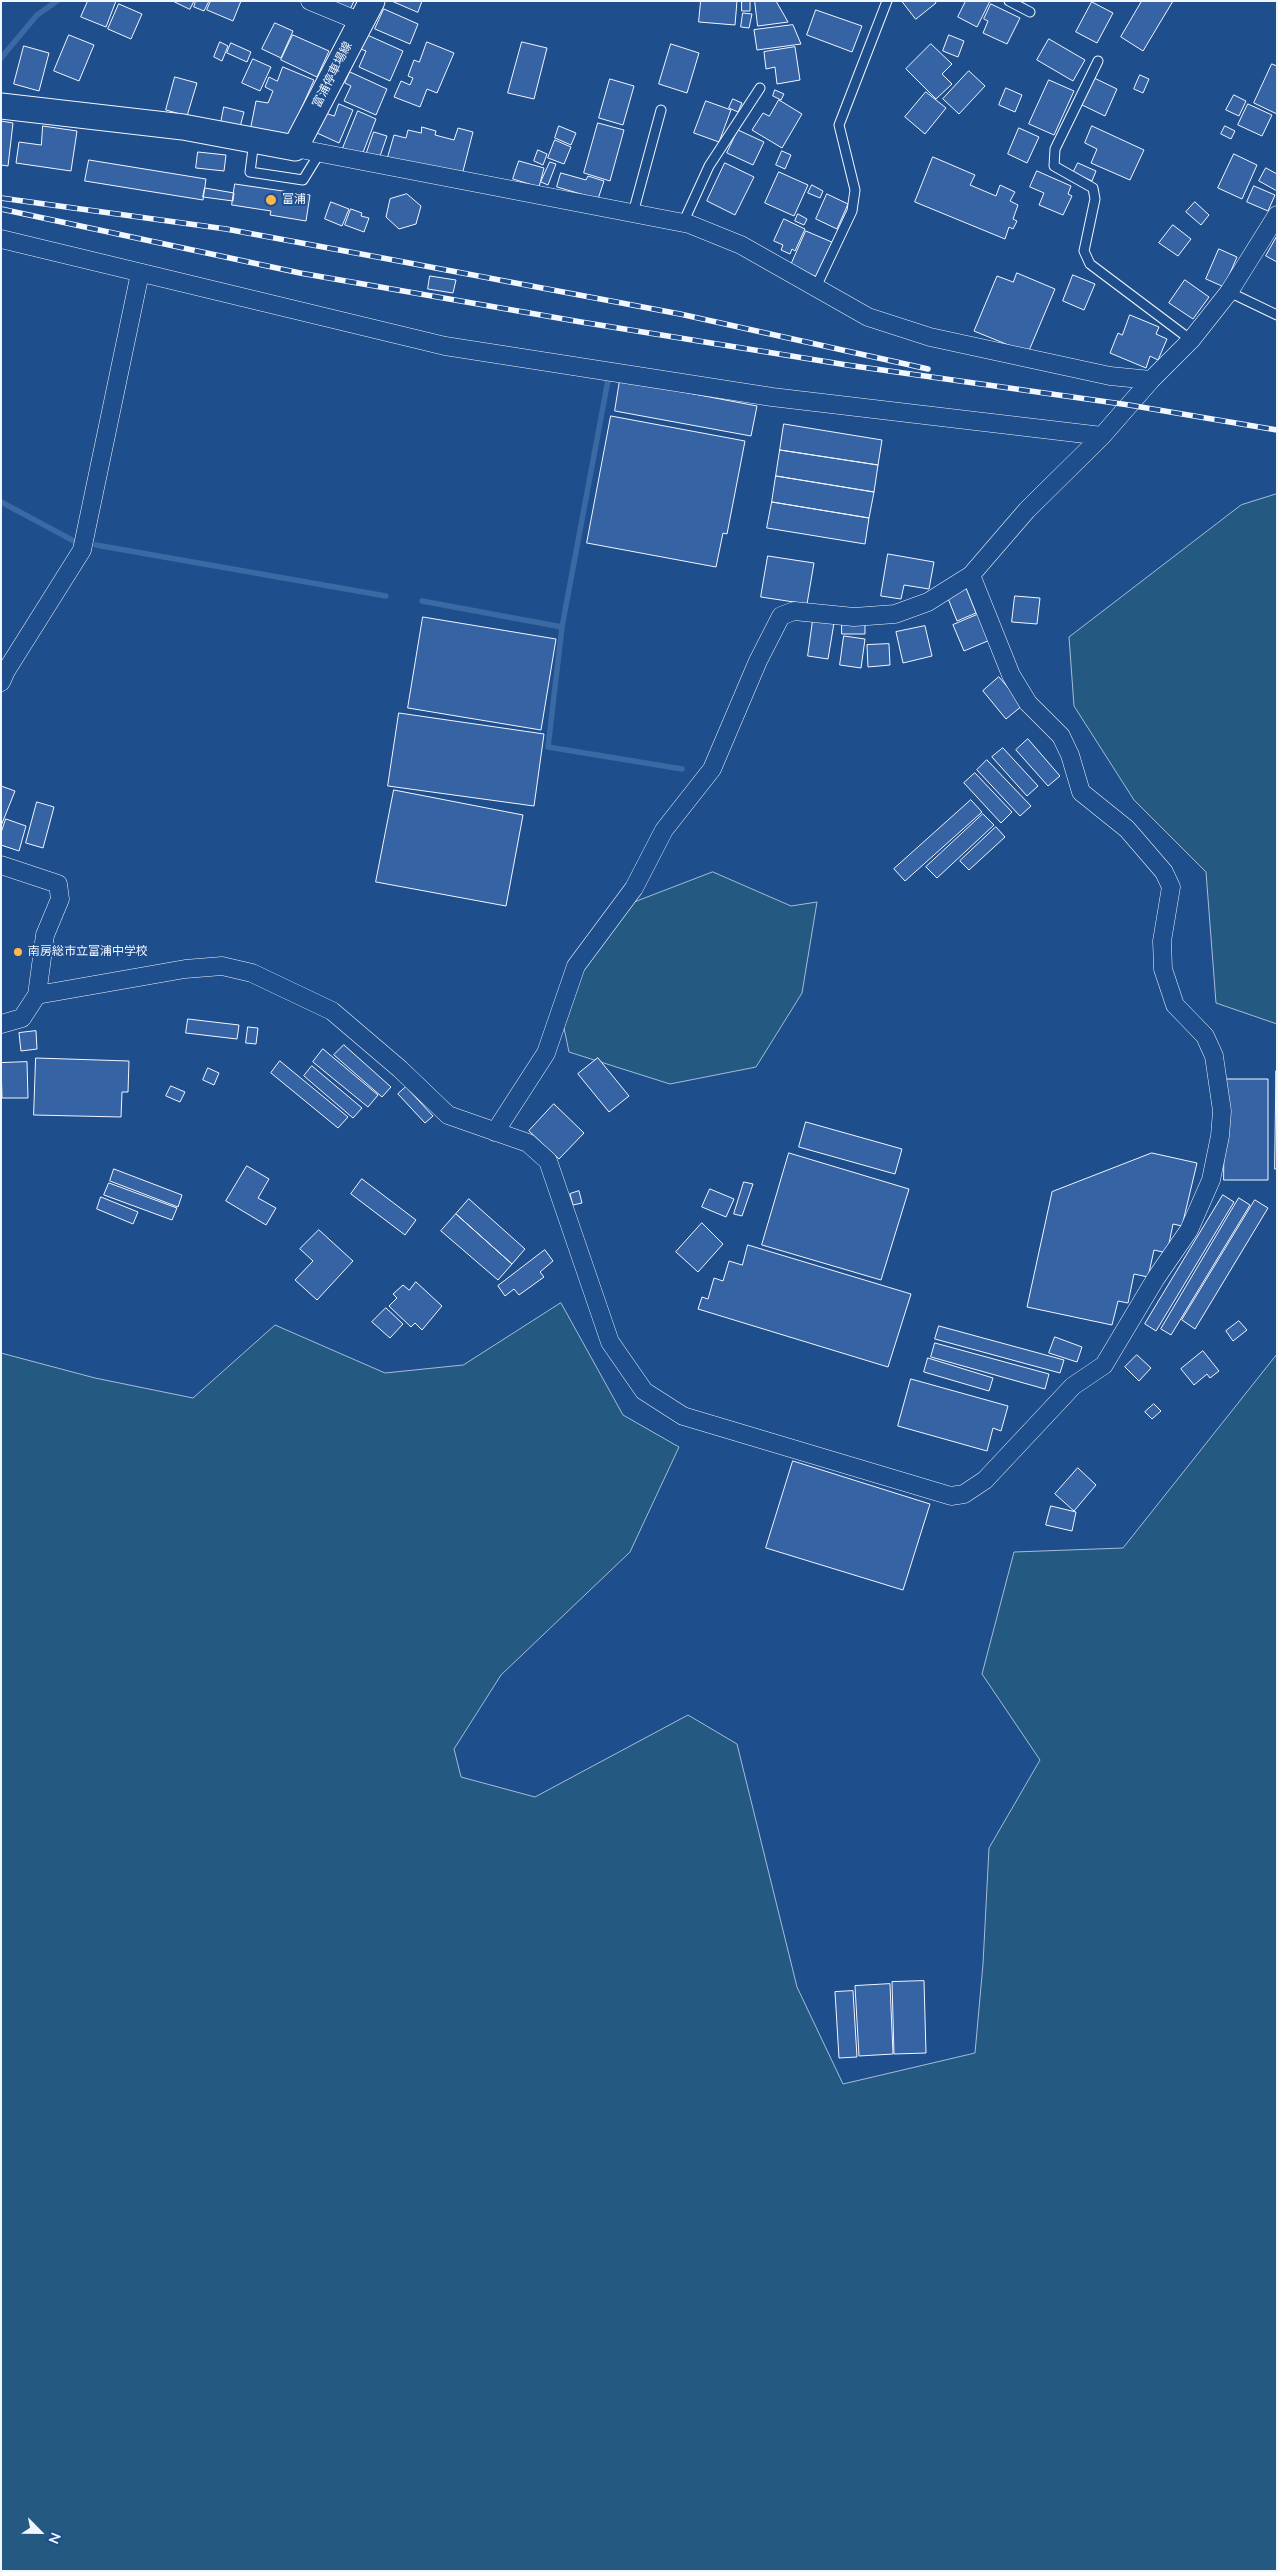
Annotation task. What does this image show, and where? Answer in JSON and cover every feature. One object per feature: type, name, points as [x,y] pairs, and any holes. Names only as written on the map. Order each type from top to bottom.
[{"type":"street","points":[[310,1],[366,12]]},
{"type":"street","name":"富浦停車場線","points":[[307,151],[366,12]]},
{"type":"street","points":[[1,106],[183,127],[683,223],[741,245],[868,317],[930,337],[1110,376],[1151,380]]},
{"type":"street","points":[[495,1132],[546,1054],[576,966],[634,888],[664,830],[712,769],[758,661],[781,616],[794,611],[854,617],[895,614],[928,602],[971,575],[1027,510],[1102,436],[1151,380],[1191,340],[1229,292],[1277,214]]},
{"type":"street","points":[[1,239],[446,346],[772,397],[1102,436]]},
{"type":"street","points":[[1,682],[82,550],[140,273]]},
{"type":"street","points":[[37,995],[185,969],[222,966],[252,973],[332,1011],[400,1069],[448,1115],[528,1143],[548,1161],[610,1342],[644,1391],[683,1416],[951,1496],[964,1494],[985,1480],[1073,1386],[1104,1365],[1156,1278],[1189,1230],[1211,1180],[1222,1119],[1214,1056],[1205,1036],[1175,1005],[1163,969],[1162,941],[1171,887],[1164,872],[1127,829],[1081,792],[1070,755],[1061,736],[1028,703],[1011,675],[971,575]]},
{"type":"street","points":[[1,865],[58,884],[60,899],[45,935],[37,995],[22,1018],[1,1024]]},
{"type":"lane","points":[[816,287],[852,211],[855,190],[839,125],[888,1]]},
{"type":"lane","points":[[1009,1],[1030,12]]},
{"type":"lane","points":[[1098,61],[1055,149],[1054,166],[1093,188],[1095,199],[1084,251],[1090,264],[1191,340]]},
{"type":"lane","points":[[683,223],[709,166],[760,88]]},
{"type":"lane","points":[[633,214],[661,110]]},
{"type":"lane","points":[[1229,292],[1277,316]]},
{"type":"shaded area","points":[[1277,494],[1277,1024],[1216,1003],[1206,872],[1134,800],[1074,706],[1069,637],[1241,505]]},
{"type":"shaded area","points":[[713,872],[791,906],[817,902],[802,993],[756,1067],[670,1084],[569,1052],[558,999],[614,910]]},
{"type":"shaded area","points":[[561,1303],[623,1415],[679,1447],[630,1552],[501,1675],[454,1749],[461,1777],[535,1797],[688,1715],[737,1744],[797,1987],[843,2084],[975,2053],[983,1964],[989,1848],[1040,1760],[982,1674],[1014,1552],[1123,1548],[1277,1354],[1277,2571],[1,2571],[1,1353],[95,1378],[193,1398],[275,1325],[385,1373],[463,1365]]},
{"type":"building","points":[[88,1],[116,1],[106,27],[81,17]]},
{"type":"building","points":[[173,1],[194,1],[190,9]]},
{"type":"building","points":[[196,1],[209,1],[204,11],[194,7]]},
{"type":"building","points":[[211,1],[241,1],[233,21],[207,10]]},
{"type":"building","points":[[330,1],[354,1],[348,14]]},
{"type":"building","points":[[392,1],[422,1],[418,12]]},
{"type":"building","points":[[701,1],[737,1],[735,25],[699,22]]},
{"type":"building","points":[[742,1],[750,1],[750,11],[742,11]]},
{"type":"building","points":[[755,1],[776,1],[788,22],[758,26]]},
{"type":"building","points":[[902,1],[935,1],[936,3],[916,19]]},
{"type":"building","points":[[966,1],[990,1],[977,27],[958,17]]},
{"type":"building","points":[[1142,1],[1173,1],[1143,51],[1121,37]]},
{"type":"building","points":[[1092,2],[1113,13],[1097,43],[1076,32]]},
{"type":"building","points":[[119,4],[142,14],[131,39],[108,29]]},
{"type":"building","points":[[991,4],[1020,18],[1007,44],[983,33],[988,21],[984,19]]},
{"type":"building","points":[[384,9],[418,24],[410,44],[375,29]]},
{"type":"building","points":[[816,10],[862,26],[852,52],[807,35]]},
{"type":"building","points":[[743,13],[752,14],[749,28],[741,27]]},
{"type":"building","points":[[275,23],[293,31],[281,58],[262,49]]},
{"type":"building","points":[[793,25],[801,44],[757,50],[754,30]]},
{"type":"building","points":[[365,34],[403,51],[390,81],[359,67],[366,51],[358,48]]},
{"type":"building","points":[[69,35],[94,45],[79,81],[54,71]]},
{"type":"building","points":[[293,35],[329,51],[317,77],[281,60]]},
{"type":"building","points":[[949,35],[964,41],[958,57],[943,51]]},
{"type":"building","points":[[1049,39],[1085,60],[1073,81],[1037,60]]},
{"type":"building","points":[[220,42],[228,46],[222,61],[214,57]]},
{"type":"building","points":[[427,42],[454,53],[437,93],[427,89],[420,107],[394,97],[401,81],[410,85],[413,78],[408,76],[414,60],[419,62]]},
{"type":"building","points":[[522,42],[547,48],[534,99],[508,93]]},
{"type":"building","points":[[231,43],[251,52],[247,62],[227,53]]},
{"type":"building","points":[[671,44],[699,53],[687,93],[659,84]]},
{"type":"building","points":[[931,44],[952,64],[942,74],[952,84],[936,99],[906,69]]},
{"type":"building","points":[[24,46],[49,53],[39,91],[14,84]]},
{"type":"building","points":[[795,47],[800,80],[777,84],[775,67],[766,69],[764,52]]},
{"type":"building","points":[[253,59],[271,67],[260,91],[242,83]]},
{"type":"building","points":[[1272,64],[1277,66],[1277,114],[1254,103]]},
{"type":"building","points":[[283,67],[314,80],[289,136],[250,131],[256,101],[268,103],[273,91],[265,87],[269,77],[277,81]]},
{"type":"building","points":[[969,71],[985,86],[959,114],[943,99]]},
{"type":"building","points":[[350,72],[387,89],[376,115],[344,101],[351,86],[345,83]]},
{"type":"building","points":[[1140,75],[1149,79],[1143,93],[1134,89]]},
{"type":"building","points":[[175,77],[197,83],[187,116],[166,110]]},
{"type":"building","points":[[1092,77],[1117,89],[1105,116],[1080,104]]},
{"type":"building","points":[[610,79],[634,86],[623,125],[599,118]]},
{"type":"building","points":[[1049,80],[1074,91],[1054,135],[1029,124]]},
{"type":"building","points":[[1006,88],[1022,95],[1015,112],[999,105]]},
{"type":"building","points":[[775,90],[784,94],[781,100],[773,96]]},
{"type":"building","points":[[926,92],[946,108],[925,134],[905,117]]},
{"type":"building","points":[[1234,95],[1246,101],[1239,116],[1226,110]]},
{"type":"building","points":[[733,99],[742,103],[738,112],[729,108]]},
{"type":"building","points":[[779,100],[802,114],[782,148],[752,130],[763,113],[769,116]]},
{"type":"building","points":[[706,101],[731,110],[719,142],[694,133]]},
{"type":"building","points":[[339,104],[353,110],[339,143],[317,133],[325,113],[334,116]]},
{"type":"building","points":[[1248,104],[1272,115],[1262,136],[1238,125]]},
{"type":"building","points":[[224,107],[244,112],[240,127],[221,123]]},
{"type":"building","points":[[358,111],[376,119],[362,155],[343,148]]},
{"type":"building","points":[[1,121],[13,123],[8,166],[1,165]]},
{"type":"building","points":[[598,123],[624,130],[610,181],[584,173]]},
{"type":"building","points":[[43,126],[77,131],[71,171],[16,163],[19,142],[41,145]]},
{"type":"building","points":[[559,126],[576,133],[571,145],[555,138]]},
{"type":"building","points":[[1092,126],[1144,150],[1130,180],[1091,163],[1097,149],[1085,143]]},
{"type":"building","points":[[1225,126],[1235,131],[1231,139],[1221,134]]},
{"type":"building","points":[[422,127],[436,131],[435,135],[454,140],[458,128],[473,132],[461,179],[387,159],[394,135],[406,138],[408,130],[421,133]]},
{"type":"building","points":[[1019,128],[1039,137],[1027,163],[1008,154]]},
{"type":"building","points":[[738,130],[764,142],[753,165],[727,153]]},
{"type":"building","points":[[374,132],[387,136],[379,159],[366,155]]},
{"type":"building","points":[[555,140],[571,147],[564,164],[548,158]]},
{"type":"building","points":[[538,150],[547,154],[543,165],[534,161]]},
{"type":"building","points":[[782,151],[791,155],[785,169],[776,165]]},
{"type":"building","points":[[198,152],[226,155],[224,171],[196,168]]},
{"type":"building","points":[[1234,154],[1257,165],[1242,199],[1218,188]]},
{"type":"building","points":[[933,157],[975,175],[970,185],[996,196],[1000,185],[1015,192],[1010,201],[1018,205],[1013,219],[1017,221],[1013,229],[1009,227],[1005,239],[915,202]]},
{"type":"building","points":[[89,160],[206,179],[203,200],[85,181]]},
{"type":"building","points":[[519,161],[544,168],[539,187],[513,179]]},
{"type":"building","points":[[550,162],[556,164],[548,185],[541,182]]},
{"type":"building","points":[[725,163],[754,177],[735,215],[707,201]]},
{"type":"building","points":[[1078,163],[1096,171],[1092,181],[1073,173]]},
{"type":"building","points":[[1266,168],[1277,174],[1277,191],[1259,181]]},
{"type":"building","points":[[1037,171],[1071,186],[1068,194],[1072,196],[1063,215],[1039,205],[1044,193],[1030,187]]},
{"type":"building","points":[[779,172],[808,185],[794,216],[765,203]]},
{"type":"building","points":[[561,173],[586,180],[588,176],[604,181],[598,199],[557,187]]},
{"type":"building","points":[[235,184],[310,195],[306,221],[270,215],[271,211],[232,205]]},
{"type":"building","points":[[812,185],[823,191],[820,198],[808,193]]},
{"type":"building","points":[[1254,186],[1275,195],[1268,211],[1247,202]]},
{"type":"building","points":[[205,188],[234,193],[233,201],[203,197]]},
{"type":"building","points":[[407,194],[421,206],[416,224],[399,229],[386,217],[390,199]]},
{"type":"building","points":[[827,194],[848,204],[837,229],[816,219]]},
{"type":"building","points":[[331,202],[349,209],[342,226],[325,219]]},
{"type":"building","points":[[1195,202],[1209,215],[1201,225],[1186,212]]},
{"type":"building","points":[[351,209],[362,213],[361,216],[369,218],[364,232],[345,225]]},
{"type":"building","points":[[798,214],[807,219],[804,225],[795,221]]},
{"type":"building","points":[[784,219],[805,229],[795,251],[792,249],[790,254],[781,250],[783,245],[774,241]]},
{"type":"building","points":[[1173,225],[1191,239],[1178,256],[1159,243]]},
{"type":"building","points":[[806,231],[834,243],[819,278],[791,265]]},
{"type":"building","points":[[1277,236],[1277,262],[1266,256]]},
{"type":"building","points":[[1219,249],[1237,257],[1224,287],[1206,279]]},
{"type":"building","points":[[1017,273],[1055,289],[1028,353],[974,331],[997,276],[1013,282]]},
{"type":"building","points":[[1073,275],[1095,284],[1084,310],[1063,301]]},
{"type":"building","points":[[430,276],[456,280],[453,293],[428,289]]},
{"type":"building","points":[[1185,280],[1209,297],[1193,319],[1169,303]]},
{"type":"building","points":[[1130,315],[1159,327],[1156,334],[1167,339],[1158,360],[1150,356],[1146,368],[1110,353],[1118,333],[1122,335]]},
{"type":"building","points":[[620,380],[757,406],[751,436],[615,411]]},
{"type":"building","points":[[611,416],[745,441],[727,534],[723,533],[716,567],[587,543]]},
{"type":"building","points":[[784,424],[882,440],[878,465],[780,450]]},
{"type":"building","points":[[780,450],[878,465],[874,492],[776,476]]},
{"type":"building","points":[[776,476],[874,492],[869,518],[772,502]]},
{"type":"building","points":[[772,502],[869,518],[865,544],[767,528]]},
{"type":"building","points":[[888,554],[934,562],[929,589],[904,585],[901,599],[881,596]]},
{"type":"building","points":[[768,556],[814,563],[807,604],[761,597]]},
{"type":"building","points":[[966,588],[976,613],[957,621],[947,596]]},
{"type":"building","points":[[1015,596],[1040,598],[1037,624],[1012,622]]},
{"type":"building","points":[[979,614],[990,640],[964,651],[953,625]]},
{"type":"building","points":[[423,617],[556,639],[541,730],[408,708]]},
{"type":"building","points":[[842,619],[865,619],[865,634],[842,634]]},
{"type":"building","points":[[813,620],[834,623],[828,659],[808,656]]},
{"type":"building","points":[[925,626],[932,656],[903,663],[896,632]]},
{"type":"building","points":[[844,636],[865,639],[861,668],[840,665]]},
{"type":"building","points":[[889,644],[890,665],[868,667],[867,645]]},
{"type":"building","points":[[999,677],[1023,705],[1006,719],[983,691]]},
{"type":"building","points":[[399,713],[544,734],[534,806],[388,786]]},
{"type":"building","points":[[1028,739],[1060,776],[1048,786],[1016,750]]},
{"type":"building","points":[[1003,748],[1038,786],[1027,796],[992,757]]},
{"type":"building","points":[[987,760],[1031,806],[1020,816],[977,770]]},
{"type":"building","points":[[975,773],[1012,812],[1001,823],[964,783]]},
{"type":"building","points":[[1,786],[15,791],[1,826]]},
{"type":"building","points":[[394,790],[523,815],[506,906],[376,882]]},
{"type":"building","points":[[971,800],[982,812],[905,881],[894,869]]},
{"type":"building","points":[[37,802],[54,807],[43,848],[26,843]]},
{"type":"building","points":[[983,814],[994,825],[937,878],[926,867]]},
{"type":"building","points":[[6,819],[26,826],[19,851],[1,845],[1,833]]},
{"type":"building","points":[[996,827],[1005,837],[969,870],[960,861]]},
{"type":"building","points":[[188,1019],[239,1025],[237,1039],[186,1033]]},
{"type":"building","points":[[248,1027],[258,1028],[256,1044],[246,1043]]},
{"type":"building","points":[[36,1031],[37,1049],[21,1051],[19,1033]]},
{"type":"building","points":[[344,1045],[391,1087],[382,1097],[334,1055]]},
{"type":"building","points":[[323,1049],[378,1095],[368,1107],[313,1062]]},
{"type":"building","points":[[36,1058],[129,1061],[128,1092],[122,1092],[121,1117],[34,1115]]},
{"type":"building","points":[[598,1058],[629,1096],[609,1112],[578,1074]]},
{"type":"building","points":[[280,1061],[348,1117],[338,1128],[271,1073]]},
{"type":"building","points":[[27,1062],[28,1098],[2,1098],[1,1063]]},
{"type":"building","points":[[312,1066],[362,1108],[353,1118],[304,1076]]},
{"type":"building","points":[[208,1068],[219,1073],[214,1085],[203,1080]]},
{"type":"building","points":[[1276,1071],[1277,1169],[1275,1169]]},
{"type":"building","points":[[1225,1079],[1268,1079],[1268,1180],[1224,1180]]},
{"type":"building","points":[[171,1086],[185,1092],[180,1102],[166,1096]]},
{"type":"building","points":[[406,1087],[433,1116],[425,1123],[398,1094]]},
{"type":"building","points":[[554,1104],[584,1133],[559,1159],[529,1131]]},
{"type":"building","points":[[806,1122],[902,1149],[895,1174],[799,1147]]},
{"type":"building","points":[[789,1153],[909,1189],[881,1280],[762,1245]]},
{"type":"building","points":[[1152,1153],[1197,1163],[1182,1226],[1173,1224],[1167,1253],[1154,1250],[1148,1277],[1134,1274],[1128,1303],[1118,1301],[1112,1325],[1027,1307],[1052,1192]]},
{"type":"building","points":[[247,1166],[269,1179],[258,1198],[276,1208],[266,1225],[226,1201]]},
{"type":"building","points":[[114,1169],[182,1195],[178,1207],[110,1181]]},
{"type":"building","points":[[362,1179],[416,1220],[405,1235],[351,1194]]},
{"type":"building","points":[[744,1182],[753,1184],[742,1216],[734,1214]]},
{"type":"building","points":[[109,1183],[177,1208],[172,1220],[104,1195]]},
{"type":"building","points":[[710,1189],[734,1199],[726,1217],[702,1207]]},
{"type":"building","points":[[579,1191],[582,1203],[573,1205],[570,1194]]},
{"type":"building","points":[[1223,1195],[1234,1202],[1156,1331],[1145,1324]]},
{"type":"building","points":[[101,1197],[138,1212],[133,1224],[97,1209]]},
{"type":"building","points":[[1239,1198],[1250,1205],[1171,1335],[1161,1329]]},
{"type":"building","points":[[469,1199],[525,1249],[512,1264],[456,1214]]},
{"type":"building","points":[[1255,1200],[1268,1208],[1195,1329],[1182,1320]]},
{"type":"building","points":[[456,1214],[512,1264],[498,1280],[441,1231]]},
{"type":"building","points":[[702,1223],[723,1244],[698,1272],[676,1252]]},
{"type":"building","points":[[319,1230],[353,1261],[317,1300],[295,1280],[313,1261],[300,1249]]},
{"type":"building","points":[[748,1245],[911,1294],[888,1367],[698,1309],[702,1297],[708,1299],[714,1278],[723,1281],[729,1261],[742,1265]]},
{"type":"building","points":[[545,1250],[553,1261],[540,1272],[544,1277],[519,1295],[514,1289],[505,1296],[498,1286]]},
{"type":"building","points":[[416,1282],[442,1306],[422,1330],[415,1323],[411,1327],[389,1306],[397,1298],[393,1294],[403,1285],[409,1290]]},
{"type":"building","points":[[386,1308],[403,1324],[390,1338],[372,1322]]},
{"type":"building","points":[[1239,1321],[1247,1330],[1233,1341],[1226,1331]]},
{"type":"building","points":[[939,1326],[1064,1360],[1060,1373],[935,1339]]},
{"type":"building","points":[[1055,1337],[1082,1347],[1077,1362],[1049,1353]]},
{"type":"building","points":[[935,1343],[1049,1374],[1045,1389],[931,1357]]},
{"type":"building","points":[[1203,1351],[1219,1371],[1210,1378],[1207,1374],[1194,1385],[1181,1369]]},
{"type":"building","points":[[1137,1355],[1151,1368],[1139,1381],[1125,1367]]},
{"type":"building","points":[[928,1358],[993,1378],[989,1391],[924,1372]]},
{"type":"building","points":[[911,1379],[1008,1406],[1001,1431],[993,1428],[987,1451],[898,1426]]},
{"type":"building","points":[[1154,1404],[1161,1411],[1152,1419],[1145,1412]]},
{"type":"building","points":[[793,1461],[930,1504],[903,1590],[766,1548]]},
{"type":"building","points":[[1078,1468],[1096,1485],[1074,1511],[1055,1494]]},
{"type":"building","points":[[1051,1506],[1076,1512],[1072,1531],[1046,1525]]},
{"type":"building","points":[[924,1981],[926,2053],[894,2054],[892,1982]]},
{"type":"building","points":[[890,1984],[893,2054],[859,2056],[855,1986]]},
{"type":"building","points":[[853,1991],[857,2057],[839,2058],[835,1992]]},
{"type":"waterway","points":[[1,58],[37,15],[57,1]]},
{"type":"waterway","points":[[608,380],[562,627],[548,747],[682,769]]},
{"type":"waterway","points":[[1,502],[74,541]]},
{"type":"waterway","points":[[96,545],[386,596]]},
{"type":"waterway","points":[[422,601],[562,627]]},
{"type":"railway","points":[[1,198],[226,229],[680,314],[928,369]]},
{"type":"railway","points":[[1,209],[300,273],[581,322],[847,365],[1129,405],[1277,430]]},
{"type":"place","name":"富浦","points":[[271,200]]},
{"type":"place","name":"南房総市立富浦中学校","points":[[18,952]]}]
